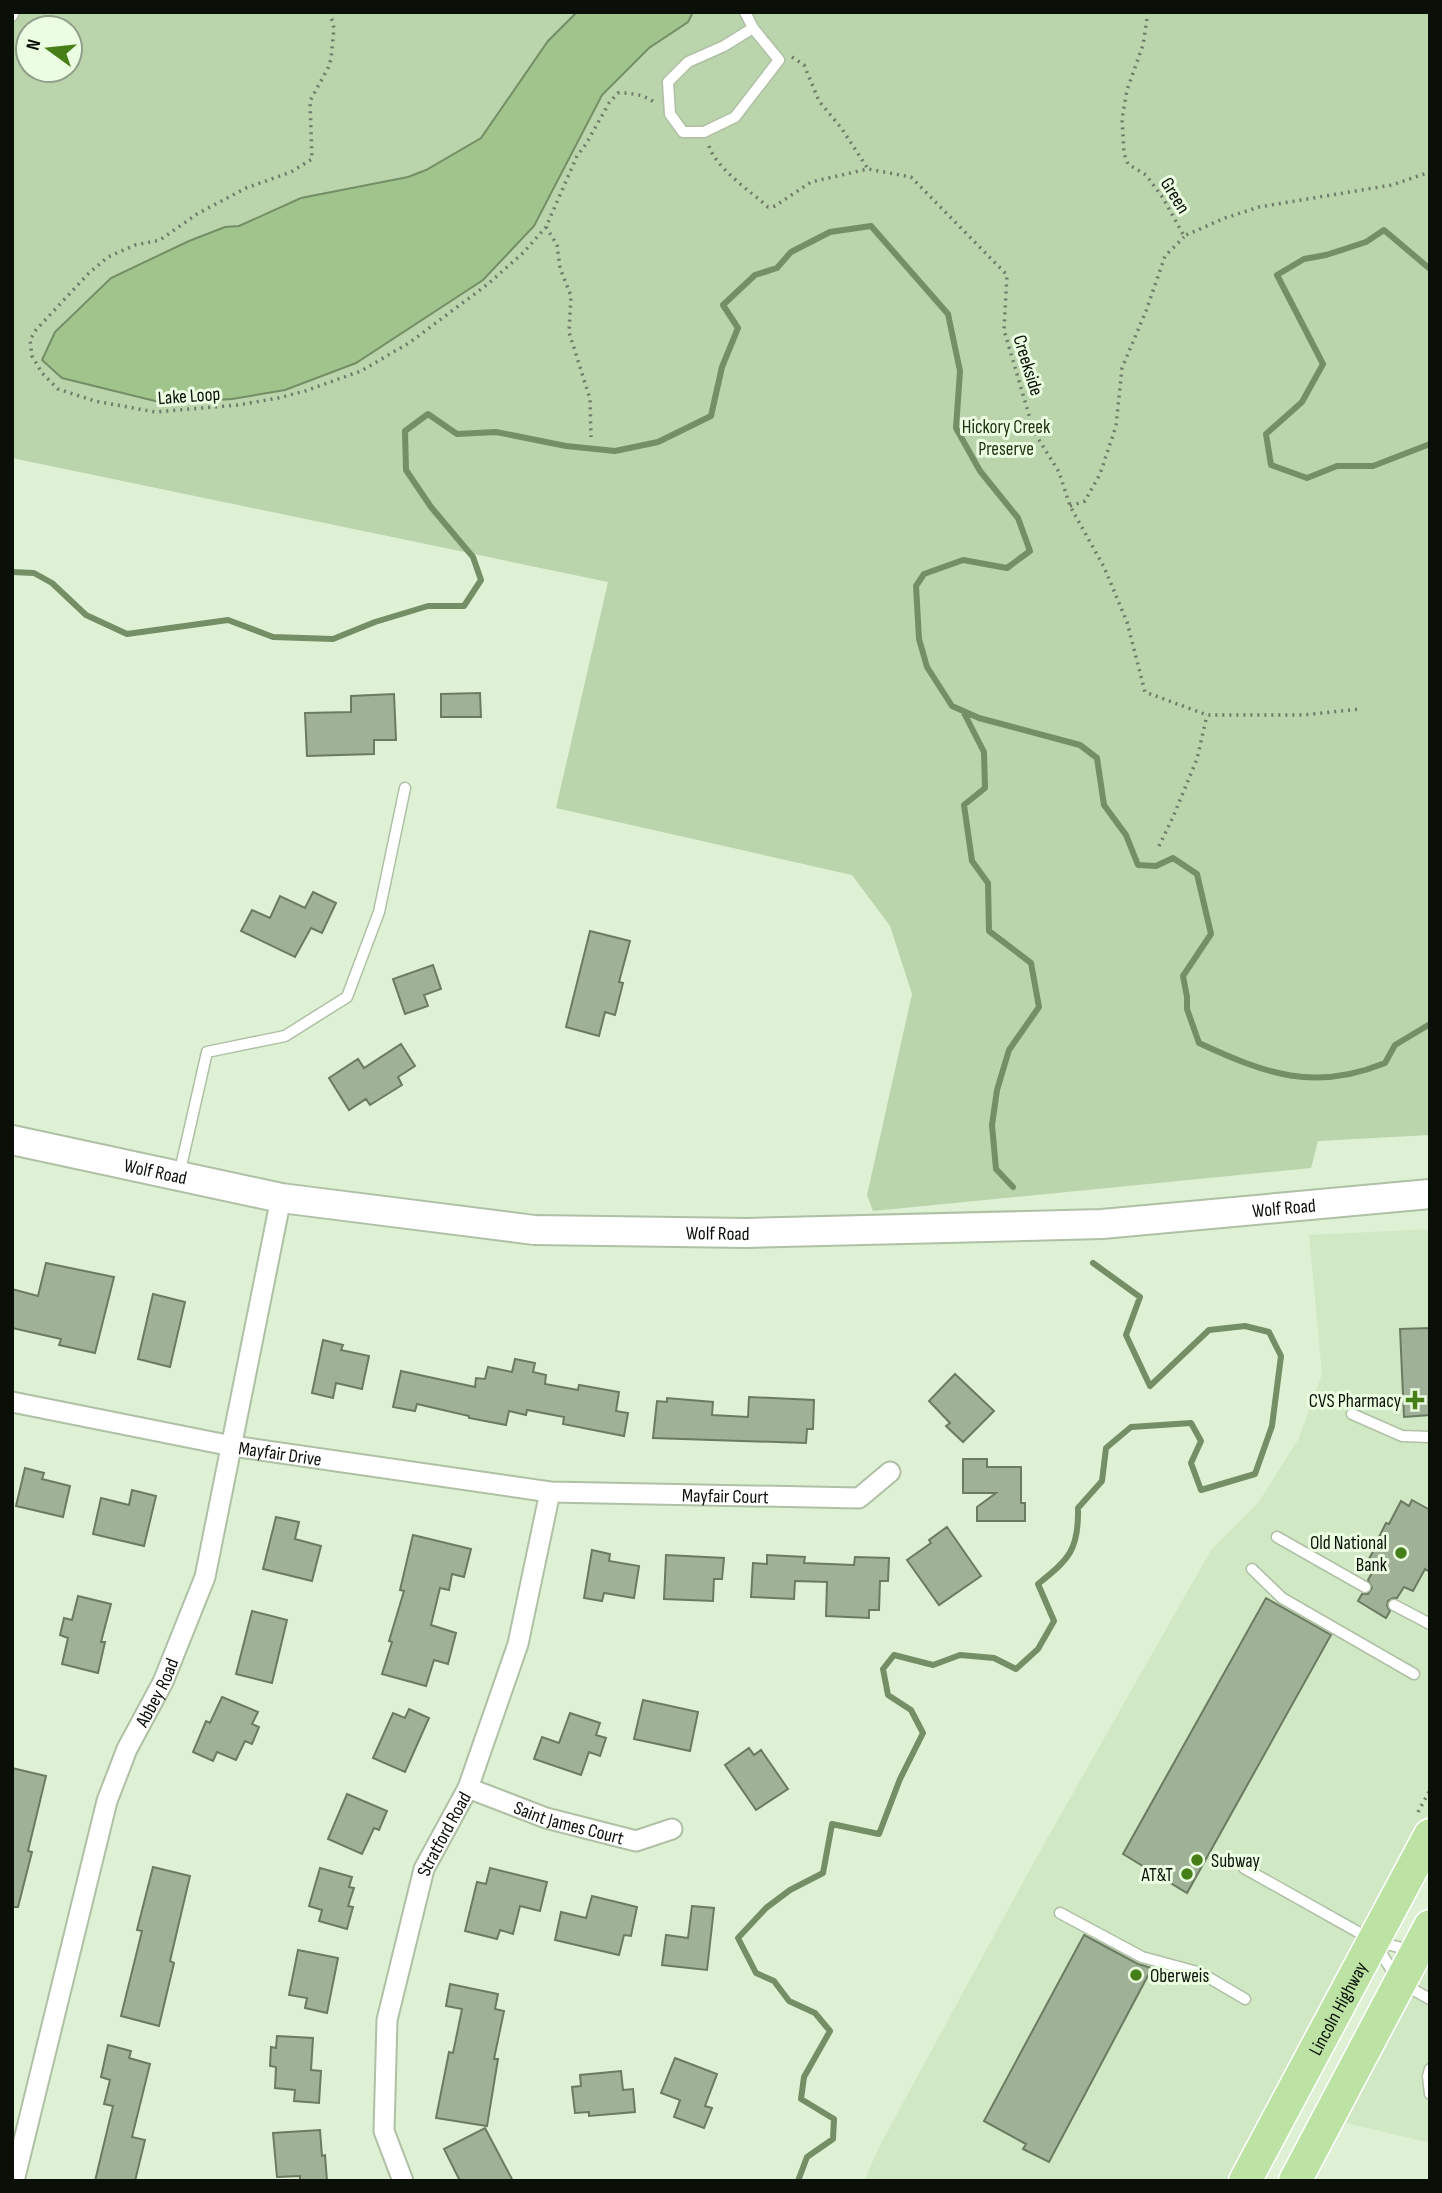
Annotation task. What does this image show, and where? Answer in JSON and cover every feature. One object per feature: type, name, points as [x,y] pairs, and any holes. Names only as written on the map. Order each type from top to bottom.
[{"type":"main road","name":"Wolf Road","points":[[12,1140],[281,1198],[534,1230],[747,1233],[1102,1224],[1430,1194]]},
{"type":"main road","name":"Lincoln Highway","points":[[1245,2181],[1430,1835]]},
{"type":"main road","points":[[1295,2181],[1398,1982],[1423,1944]]},
{"type":"street","name":"Abbey Road","points":[[14,2181],[107,1801],[127,1749],[163,1682],[205,1577],[281,1198]]},
{"type":"street","name":"Mayfair Drive","points":[[12,1402],[232,1446],[550,1492]]},
{"type":"street","name":"Mayfair Court","points":[[550,1492],[859,1498],[890,1472]]},
{"type":"street","name":"Stratford Road","points":[[403,2181],[384,2131],[387,2020],[424,1870],[468,1787],[518,1644],[550,1492]]},
{"type":"street","name":"Saint James Court","points":[[468,1787],[545,1818],[636,1841],[672,1829]]},
{"type":"lane","points":[[745,12],[753,28],[779,60],[735,117],[704,132],[683,132],[670,114],[668,82],[688,62],[724,46],[753,28]]},
{"type":"lane","points":[[179,1176],[207,1052],[285,1036],[347,997],[379,912],[405,788]]},
{"type":"lane","points":[[1352,1414],[1402,1436],[1430,1437]]},
{"type":"lane","points":[[1277,1537],[1365,1587]]},
{"type":"lane","points":[[1252,1569],[1282,1598],[1414,1674]]},
{"type":"lane","points":[[1394,1605],[1430,1624]]},
{"type":"lane","points":[[1244,1868],[1374,1941],[1423,1944]]},
{"type":"lane","points":[[1060,1913],[1142,1957],[1201,1973],[1245,1999]]},
{"type":"lane","points":[[1374,1941],[1398,1982],[1430,1999]]},
{"type":"lane","points":[[1430,2069],[1430,2094]]},
{"type":"path","name":"Lake Loop","points":[[330,12],[334,28],[331,59],[310,101],[312,159],[290,172],[246,188],[197,214],[160,240],[135,245],[108,257],[89,273],[35,331],[30,340],[32,356],[42,373],[58,389],[74,395],[155,412],[237,405],[305,391],[361,370],[409,343],[488,284],[524,252],[547,227],[577,156],[618,93],[632,93],[650,98],[683,132]]},
{"type":"path","name":"Green","points":[[1148,12],[1143,45],[1127,90],[1122,119],[1124,153],[1128,164],[1146,175],[1163,198],[1184,236],[1259,207],[1392,185],[1430,172]]},
{"type":"path","points":[[779,60],[790,55],[804,65],[819,102],[842,129],[868,169]]},
{"type":"path","name":"Creekside","points":[[704,132],[712,155],[768,207],[775,206],[811,182],[868,169],[911,177],[1007,275],[1004,330],[1034,432],[1059,472],[1070,506],[1104,566],[1128,622],[1145,692],[1207,715],[1304,715],[1360,709]]},
{"type":"path","points":[[547,227],[557,245],[560,268],[571,296],[569,332],[590,399],[591,437]]},
{"type":"path","points":[[1070,506],[1085,501],[1100,474],[1116,426],[1122,368],[1146,312],[1165,256],[1184,236]]},
{"type":"path","points":[[1159,846],[1197,759],[1207,715]]},
{"type":"shaded area","points":[[577,12],[693,12],[688,22],[649,48],[602,95],[534,226],[483,280],[356,363],[285,390],[232,399],[184,402],[155,401],[62,378],[42,360],[55,332],[111,278],[189,241],[225,227],[239,226],[301,198],[408,177],[426,170],[481,138],[548,41]]},
{"type":"shaded area","points":[[1430,1229],[1430,1810],[1231,2181],[864,2181],[879,2147],[1035,1860],[1211,1550],[1258,1503],[1299,1438],[1322,1374],[1309,1235]]},
{"type":"shaded area","points":[[1430,1950],[1430,2143],[1338,2121]]},
{"type":"green space","name":"Hickory Creek Preserve","points":[[12,12],[1430,12],[1430,1135],[1318,1141],[1311,1168],[873,1211],[867,1195],[912,994],[890,926],[852,875],[556,808],[608,582],[12,458]]},
{"type":"building","points":[[480,693],[481,717],[441,717],[441,694]]},
{"type":"building","points":[[394,694],[396,740],[374,740],[374,754],[307,756],[305,713],[351,712],[351,696]]},
{"type":"building","points":[[313,892],[336,903],[322,933],[311,928],[295,957],[241,931],[252,910],[270,918],[280,896],[305,908]]},
{"type":"building","points":[[590,931],[630,941],[619,982],[623,983],[615,1015],[605,1012],[599,1036],[566,1027]]},
{"type":"building","points":[[433,965],[441,989],[424,995],[428,1006],[405,1014],[393,979]]},
{"type":"building","points":[[401,1044],[415,1066],[398,1077],[402,1085],[370,1105],[366,1099],[349,1110],[329,1078],[358,1059],[364,1068]]},
{"type":"building","points":[[46,1263],[114,1277],[95,1353],[59,1345],[61,1339],[12,1328],[12,1289],[38,1296]]},
{"type":"building","points":[[153,1294],[185,1302],[170,1367],[138,1359]]},
{"type":"building","name":"CVS Pharmacy","points":[[1430,1328],[1430,1415],[1404,1417],[1400,1329]]},
{"type":"building","points":[[323,1340],[343,1345],[341,1350],[369,1356],[362,1389],[336,1383],[333,1398],[312,1393]]},
{"type":"building","points":[[515,1359],[535,1363],[533,1372],[546,1375],[545,1384],[578,1390],[579,1385],[619,1392],[616,1411],[628,1413],[624,1436],[563,1424],[564,1417],[527,1410],[526,1415],[509,1411],[506,1425],[417,1404],[415,1411],[393,1407],[401,1371],[475,1387],[476,1378],[485,1379],[488,1367],[512,1372]]},
{"type":"building","points":[[955,1374],[994,1411],[963,1442],[946,1426],[950,1423],[929,1401]]},
{"type":"building","points":[[749,1397],[814,1400],[813,1429],[807,1429],[806,1443],[653,1438],[657,1401],[667,1402],[667,1398],[713,1402],[712,1415],[748,1417]]},
{"type":"building","points":[[963,1459],[987,1459],[987,1467],[1021,1467],[1021,1503],[1025,1503],[1025,1521],[977,1521],[977,1507],[996,1493],[963,1493]]},
{"type":"building","points":[[25,1468],[44,1473],[42,1479],[70,1486],[63,1517],[16,1506]]},
{"type":"building","points":[[132,1490],[156,1496],[144,1546],[93,1534],[101,1498],[129,1505]]},
{"type":"building","name":"Old National Bank","points":[[1412,1500],[1430,1510],[1430,1572],[1425,1569],[1413,1591],[1404,1587],[1397,1598],[1388,1601],[1390,1611],[1386,1618],[1358,1601],[1362,1594],[1368,1594],[1372,1588],[1368,1580],[1374,1569],[1366,1564],[1386,1523],[1389,1524],[1401,1501],[1409,1506]]},
{"type":"building","points":[[276,1517],[299,1522],[295,1539],[321,1546],[312,1581],[263,1569]]},
{"type":"building","points":[[947,1527],[981,1576],[939,1605],[907,1560],[931,1543],[929,1540]]},
{"type":"building","points":[[413,1535],[471,1549],[464,1577],[452,1574],[449,1590],[440,1588],[431,1625],[456,1633],[448,1664],[434,1660],[426,1686],[382,1674],[404,1591],[400,1590]]},
{"type":"building","points":[[592,1550],[610,1554],[609,1561],[639,1566],[634,1598],[604,1593],[602,1601],[584,1598]]},
{"type":"building","points":[[666,1555],[724,1558],[722,1579],[714,1579],[713,1601],[664,1599]]},
{"type":"building","points":[[767,1555],[805,1557],[804,1563],[854,1565],[855,1557],[889,1558],[888,1581],[880,1581],[879,1610],[869,1610],[869,1618],[826,1616],[827,1582],[795,1581],[794,1599],[751,1597],[753,1563],[767,1564]]},
{"type":"building","points":[[78,1596],[111,1604],[101,1642],[105,1642],[98,1673],[62,1664],[68,1638],[60,1635],[64,1618],[72,1620]]},
{"type":"building","points":[[1266,1598],[1331,1635],[1187,1893],[1123,1854]]},
{"type":"building","points":[[252,1611],[287,1620],[272,1683],[236,1674]]},
{"type":"building","points":[[222,1697],[258,1712],[252,1724],[259,1727],[252,1744],[245,1741],[236,1760],[217,1752],[213,1761],[193,1752],[206,1721],[210,1723]]},
{"type":"building","points":[[643,1700],[698,1712],[690,1751],[634,1739]]},
{"type":"building","points":[[409,1709],[429,1718],[405,1772],[373,1758],[393,1713],[405,1718]]},
{"type":"building","points":[[570,1713],[600,1723],[596,1735],[606,1738],[600,1756],[589,1752],[581,1775],[534,1759],[542,1737],[559,1743]]},
{"type":"building","points":[[749,1748],[754,1755],[761,1750],[788,1789],[756,1810],[725,1765]]},
{"type":"building","points":[[12,1768],[46,1776],[28,1851],[32,1852],[18,1907],[12,1907]]},
{"type":"building","points":[[347,1794],[387,1811],[379,1830],[374,1828],[362,1854],[328,1839]]},
{"type":"building","points":[[153,1867],[190,1876],[170,1961],[174,1963],[159,2026],[121,2016],[142,1931],[137,1930]]},
{"type":"building","points":[[320,1868],[352,1877],[349,1887],[354,1888],[348,1906],[353,1907],[347,1929],[319,1921],[322,1910],[309,1906]]},
{"type":"building","points":[[490,1868],[547,1882],[540,1911],[520,1906],[513,1934],[500,1930],[497,1939],[465,1931],[477,1882],[486,1884]]},
{"type":"building","points":[[592,1896],[637,1907],[631,1936],[624,1935],[619,1955],[555,1940],[561,1912],[586,1918]]},
{"type":"building","points":[[692,1906],[714,1908],[707,1970],[662,1965],[666,1935],[688,1938]]},
{"type":"building","points":[[1084,1935],[1138,1964],[1152,1968],[1049,2162],[1023,2149],[1026,2144],[984,2121]]},
{"type":"building","points":[[298,1950],[338,1958],[327,2013],[305,2008],[307,1998],[289,1995]]},
{"type":"building","points":[[450,1984],[498,1994],[495,2009],[504,2011],[494,2059],[498,2059],[487,2126],[436,2118],[449,2052],[453,2053],[462,2009],[446,2006]]},
{"type":"building","points":[[277,2036],[313,2038],[311,2070],[321,2071],[319,2103],[294,2101],[295,2090],[275,2088],[276,2067],[270,2066],[271,2047],[276,2048]]},
{"type":"building","points":[[108,2045],[131,2051],[129,2058],[150,2064],[132,2137],[145,2140],[135,2181],[95,2181],[113,2106],[104,2104],[110,2080],[101,2077]]},
{"type":"building","points":[[675,2058],[717,2074],[705,2106],[712,2108],[704,2128],[674,2117],[680,2100],[661,2093]]},
{"type":"building","points":[[621,2071],[623,2090],[633,2089],[635,2112],[589,2116],[589,2112],[575,2113],[572,2087],[581,2086],[580,2075]]},
{"type":"building","points":[[485,2128],[513,2181],[460,2181],[444,2149]]},
{"type":"building","points":[[320,2130],[327,2181],[300,2181],[300,2176],[277,2177],[273,2133]]},
{"type":"waterway","points":[[12,572],[34,573],[52,583],[86,615],[127,634],[228,620],[273,637],[333,639],[375,622],[428,606],[464,606],[481,580],[473,557],[431,507],[406,470],[405,431],[428,414],[457,434],[496,432],[566,446],[615,451],[658,442],[711,416],[722,367],[738,328],[723,305],[755,275],[777,268],[791,252],[830,232],[871,226],[948,314],[960,371],[956,428],[980,471],[1018,518],[1030,551],[1007,568],[963,560],[924,574],[916,586],[919,639],[927,667],[952,706],[979,718],[1080,745],[1097,758],[1104,805],[1126,835],[1138,865],[1156,866],[1173,858],[1197,874],[1211,934],[1183,976],[1187,1009],[1199,1043],[1269,1071],[1313,1078],[1359,1072],[1385,1063],[1395,1045],[1430,1024]]},
{"type":"waterway","points":[[1430,269],[1384,230],[1366,242],[1304,259],[1277,275],[1323,364],[1302,402],[1266,434],[1271,465],[1307,478],[1337,466],[1373,466],[1430,444]]},
{"type":"waterway","points":[[963,711],[984,752],[985,788],[964,805],[972,861],[988,883],[989,931],[1031,963],[1039,1007],[1009,1050],[997,1090],[992,1125],[996,1169],[1013,1187]]},
{"type":"waterway","points":[[798,2181],[807,2157],[833,2139],[834,2119],[801,2099],[804,2077],[830,2031],[815,2013],[789,2001],[774,1981],[756,1973],[738,1938],[766,1908],[790,1890],[823,1873],[832,1824],[879,1834],[900,1779],[923,1733],[911,1710],[888,1695],[883,1669],[894,1655],[933,1665],[960,1655],[994,1658],[1016,1669],[1038,1649],[1054,1621],[1038,1584],[1065,1560],[1070,1552],[1077,1534],[1078,1508],[1102,1481],[1106,1448],[1131,1427],[1191,1423],[1201,1441],[1191,1463],[1201,1490],[1255,1474],[1272,1426],[1281,1356],[1269,1332],[1245,1326],[1209,1330],[1150,1386],[1126,1335],[1140,1297],[1093,1263]]},
{"type":"place","name":"CVS Pharmacy","points":[[1415,1400]]},
{"type":"place","name":"Old National Bank","points":[[1401,1553]]},
{"type":"place","name":"Subway","points":[[1197,1860]]},
{"type":"place","name":"AT&T","points":[[1187,1874]]},
{"type":"place","name":"Oberweis","points":[[1136,1975]]}]
